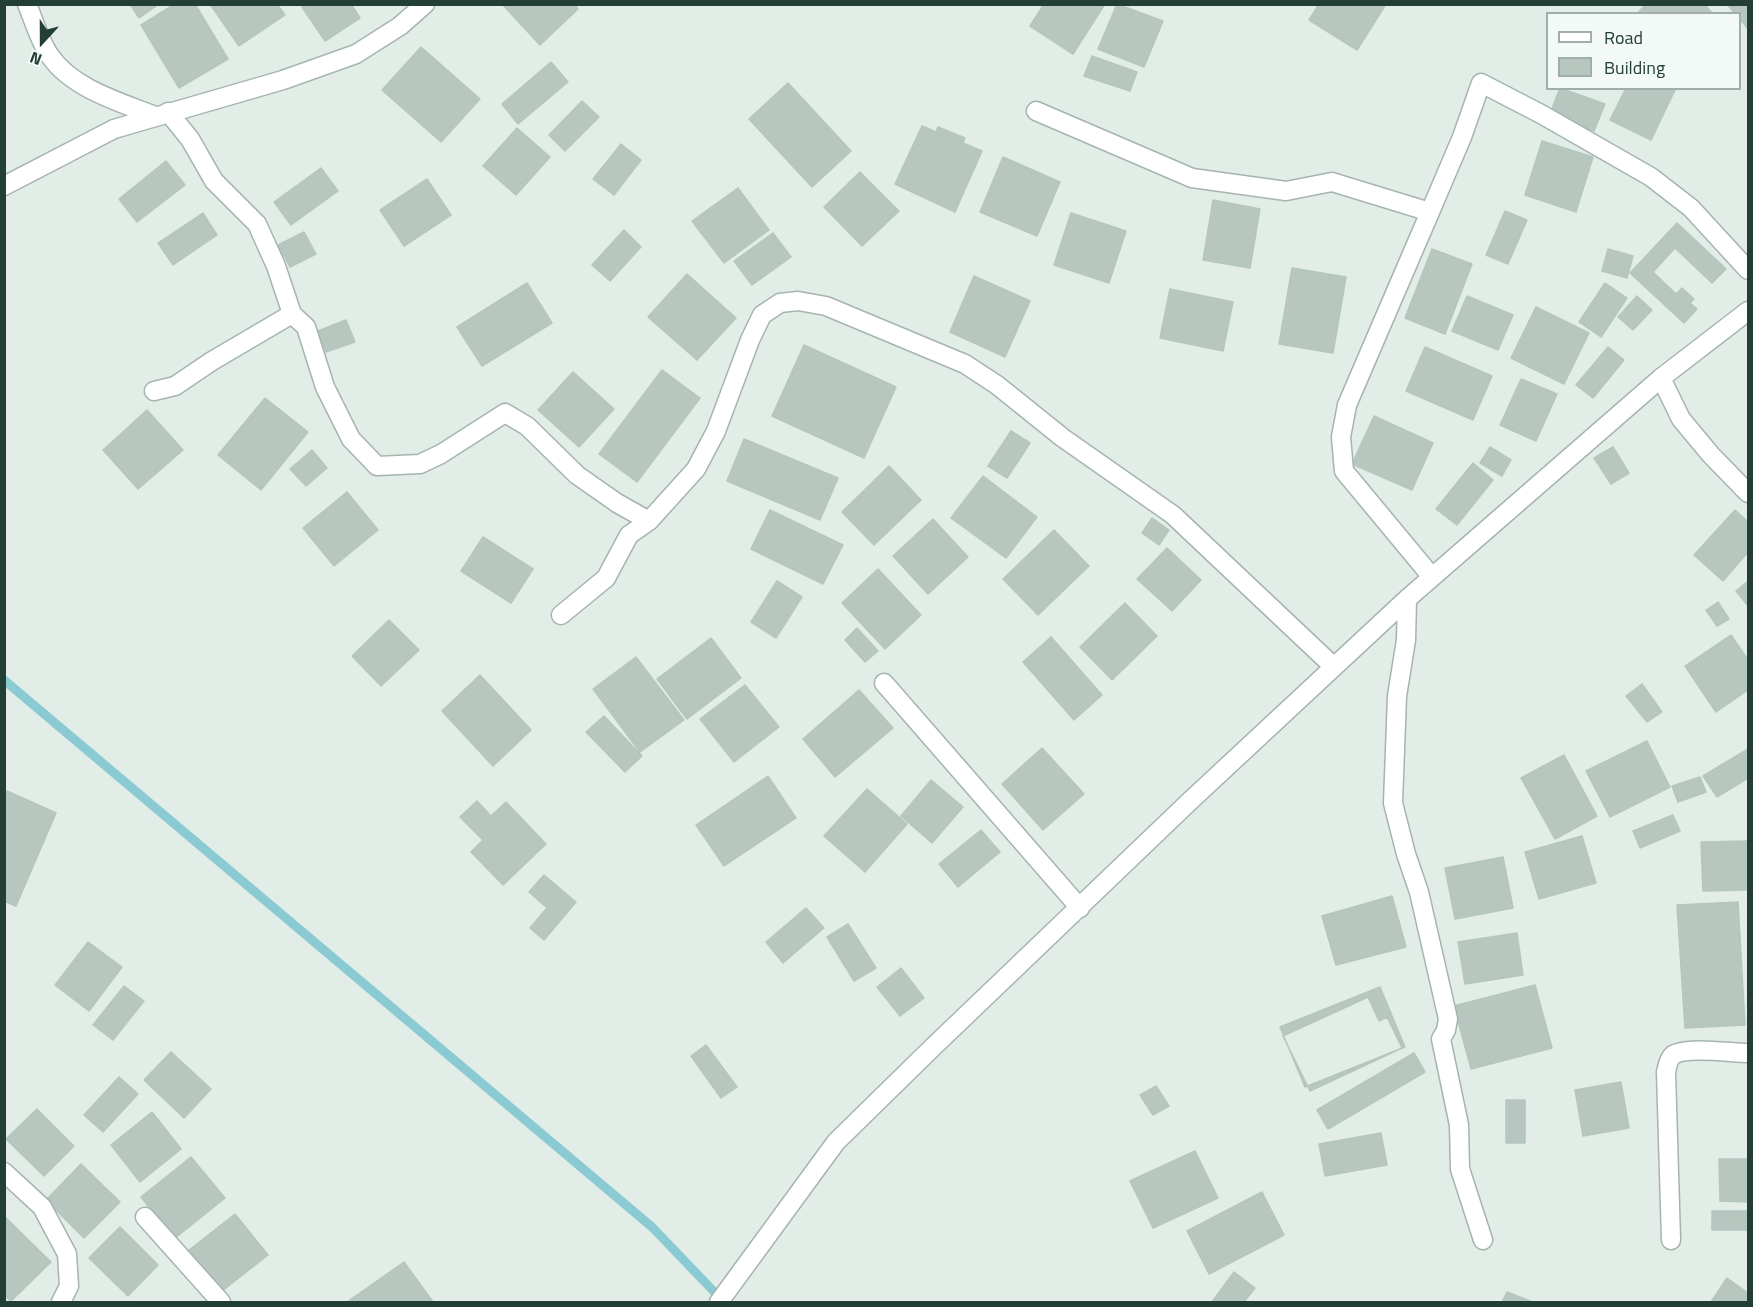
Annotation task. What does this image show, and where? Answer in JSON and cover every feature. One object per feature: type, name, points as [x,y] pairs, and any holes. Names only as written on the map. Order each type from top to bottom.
[{"type":"street","points":[[27,4],[50,56],[72,77],[102,95],[162,114],[190,139],[214,181],[257,224],[276,266],[292,314],[306,327],[325,387],[351,439],[377,466],[420,464],[441,454],[505,413],[527,426],[577,475],[616,503],[649,521]]},
{"type":"street","points":[[4,186],[114,129],[283,80],[356,54],[400,26],[425,4]]},
{"type":"street","points":[[1432,577],[1344,471],[1341,437],[1347,405],[1462,137],[1481,83],[1541,114],[1651,177],[1691,208],[1749,270]]},
{"type":"street","points":[[1036,111],[1192,178],[1286,191],[1332,182],[1430,212]]},
{"type":"street","points":[[561,615],[606,578],[630,535],[649,521],[696,469],[716,431],[750,340],[762,315],[780,303],[798,301],[826,306],[964,364],[997,385],[1063,438],[1173,515],[1334,667]]},
{"type":"street","points":[[719,1302],[836,1142],[1190,801],[1407,598],[1661,378],[1749,311]]},
{"type":"street","points":[[154,391],[175,386],[212,361],[292,314]]},
{"type":"street","points":[[1661,378],[1681,419],[1711,455],[1749,493]]},
{"type":"street","points":[[1407,598],[1406,640],[1397,696],[1393,803],[1406,855],[1419,892],[1448,1019],[1441,1039],[1459,1125],[1460,1169],[1483,1240]]},
{"type":"street","points":[[884,684],[1080,908]]},
{"type":"street","points":[[1671,1240],[1666,1072],[1670,1060],[1672,1056],[1689,1051],[1749,1053]]},
{"type":"street","points":[[4,1172],[42,1207],[67,1254],[69,1286],[61,1302]]},
{"type":"street","points":[[145,1217],[221,1302]]},
{"type":"building","points":[[130,4],[159,4],[139,18]]},
{"type":"building","points":[[175,4],[195,4],[228,59],[179,88],[141,25]]},
{"type":"building","points":[[210,4],[277,4],[285,15],[239,46]]},
{"type":"building","points":[[306,4],[351,4],[360,18],[325,41],[302,7]]},
{"type":"building","points":[[502,4],[574,4],[578,9],[540,45]]},
{"type":"building","points":[[1044,4],[1105,4],[1073,54],[1030,26]]},
{"type":"building","points":[[1117,4],[1163,21],[1144,67],[1098,49]]},
{"type":"building","points":[[1319,4],[1386,4],[1357,50],[1309,20]]},
{"type":"building","points":[[1646,4],[1704,4],[1711,12],[1639,12]]},
{"type":"building","points":[[1727,4],[1748,4],[1748,29],[1741,20],[1741,12],[1733,12]]},
{"type":"building","points":[[421,47],[480,99],[441,142],[382,90]]},
{"type":"building","points":[[1092,56],[1137,72],[1130,91],[1084,76]]},
{"type":"building","points":[[551,62],[568,82],[518,124],[502,104]]},
{"type":"building","points":[[788,83],[851,151],[812,187],[749,119]]},
{"type":"building","points":[[1559,90],[1566,90],[1605,104],[1594,131],[1550,114]]},
{"type":"building","points":[[1625,90],[1675,90],[1651,140],[1610,120]]},
{"type":"building","points":[[582,101],[599,117],[565,151],[549,135]]},
{"type":"building","points":[[922,126],[936,132],[938,127],[965,138],[963,143],[982,151],[955,212],[895,184]]},
{"type":"building","points":[[517,128],[550,157],[516,195],[483,166]]},
{"type":"building","points":[[1542,141],[1593,157],[1576,212],[1525,195]]},
{"type":"building","points":[[621,144],[641,160],[614,195],[593,179]]},
{"type":"building","points":[[1003,157],[1060,182],[1037,236],[980,212]]},
{"type":"building","points":[[166,161],[185,185],[137,222],[119,199]]},
{"type":"building","points":[[321,168],[338,191],[291,225],[274,202]]},
{"type":"building","points":[[860,172],[899,211],[862,246],[824,207]]},
{"type":"building","points":[[427,179],[451,215],[404,246],[380,210]]},
{"type":"building","points":[[738,188],[769,230],[724,263],[692,221]]},
{"type":"building","points":[[1213,200],[1260,209],[1250,268],[1203,260]]},
{"type":"building","points":[[1505,211],[1527,220],[1508,264],[1486,255]]},
{"type":"building","points":[[203,213],[217,235],[173,265],[158,243]]},
{"type":"building","points":[[1071,213],[1126,231],[1109,283],[1054,265]]},
{"type":"building","points":[[1677,223],[1726,269],[1712,283],[1675,248],[1653,272],[1676,294],[1682,288],[1694,299],[1690,303],[1697,309],[1684,323],[1630,273]]},
{"type":"building","points":[[624,230],[641,247],[610,281],[592,265]]},
{"type":"building","points":[[304,232],[316,254],[290,267],[278,245]]},
{"type":"building","points":[[773,233],[791,257],[752,285],[734,261]]},
{"type":"building","points":[[1432,249],[1472,264],[1445,334],[1405,318]]},
{"type":"building","points":[[1608,249],[1633,256],[1627,278],[1602,271]]},
{"type":"building","points":[[1292,268],[1346,277],[1333,353],[1279,344]]},
{"type":"building","points":[[687,274],[736,318],[697,360],[648,317]]},
{"type":"building","points":[[974,276],[1030,301],[1005,357],[950,332]]},
{"type":"building","points":[[527,283],[552,323],[482,366],[457,327]]},
{"type":"building","points":[[1605,283],[1627,298],[1601,337],[1579,322]]},
{"type":"building","points":[[1170,289],[1233,302],[1223,351],[1160,338]]},
{"type":"building","points":[[1467,296],[1513,315],[1498,350],[1452,331]]},
{"type":"building","points":[[1637,296],[1652,310],[1633,330],[1618,317]]},
{"type":"building","points":[[1536,307],[1589,333],[1564,384],[1511,358]]},
{"type":"building","points":[[346,320],[355,342],[326,352],[318,331]]},
{"type":"building","points":[[804,345],[896,387],[864,458],[772,416]]},
{"type":"building","points":[[1425,347],[1492,376],[1473,420],[1406,391]]},
{"type":"building","points":[[1608,347],[1624,360],[1593,398],[1576,385]]},
{"type":"building","points":[[662,370],[700,398],[637,482],[599,454]]},
{"type":"building","points":[[573,372],[614,409],[579,447],[538,410]]},
{"type":"building","points":[[1521,379],[1557,394],[1536,441],[1500,425]]},
{"type":"building","points":[[265,398],[308,432],[261,490],[218,455]]},
{"type":"building","points":[[147,410],[183,450],[138,489],[103,450]]},
{"type":"building","points":[[1374,416],[1433,443],[1412,490],[1352,464]]},
{"type":"building","points":[[1011,431],[1030,443],[1007,478],[988,466]]},
{"type":"building","points":[[744,439],[838,478],[820,520],[727,481]]},
{"type":"building","points":[[1490,447],[1511,460],[1502,476],[1480,463]]},
{"type":"building","points":[[1613,447],[1629,473],[1611,484],[1594,458]]},
{"type":"building","points":[[312,450],[327,468],[306,486],[290,469]]},
{"type":"building","points":[[1473,463],[1493,480],[1457,525],[1436,509]]},
{"type":"building","points":[[889,466],[921,500],[874,545],[842,512]]},
{"type":"building","points":[[983,476],[1037,517],[1006,558],[951,518]]},
{"type":"building","points":[[347,492],[378,530],[334,566],[303,528]]},
{"type":"building","points":[[770,510],[843,545],[823,584],[751,549]]},
{"type":"building","points":[[1735,510],[1748,522],[1748,552],[1723,581],[1694,555]]},
{"type":"building","points":[[1152,518],[1169,530],[1159,545],[1142,533]]},
{"type":"building","points":[[933,519],[968,557],[928,594],[893,556]]},
{"type":"building","points":[[1054,530],[1089,566],[1038,615],[1003,579]]},
{"type":"building","points":[[483,537],[533,569],[511,603],[461,571]]},
{"type":"building","points":[[1167,548],[1201,580],[1172,611],[1137,579]]},
{"type":"building","points":[[878,569],[921,615],[885,649],[842,603]]},
{"type":"building","points":[[777,581],[802,597],[776,638],[751,622]]},
{"type":"building","points":[[1748,581],[1748,606],[1736,591]]},
{"type":"building","points":[[1718,602],[1729,619],[1717,626],[1706,610]]},
{"type":"building","points":[[1125,603],[1157,636],[1112,680],[1080,647]]},
{"type":"building","points":[[389,620],[419,650],[381,686],[352,656]]},
{"type":"building","points":[[857,628],[878,651],[865,662],[845,640]]},
{"type":"building","points":[[1731,635],[1748,660],[1748,690],[1716,712],[1685,666]]},
{"type":"building","points":[[1051,637],[1102,695],[1074,720],[1023,662]]},
{"type":"building","points":[[711,638],[741,678],[687,719],[657,679]]},
{"type":"building","points":[[636,657],[684,720],[640,752],[593,689]]},
{"type":"building","points":[[480,675],[531,730],[493,766],[442,711]]},
{"type":"building","points":[[1642,684],[1662,712],[1647,722],[1626,696]]},
{"type":"building","points":[[745,685],[779,727],[734,762],[700,719]]},
{"type":"building","points":[[859,690],[893,728],[835,777],[803,739]]},
{"type":"building","points":[[604,716],[642,756],[625,772],[586,732]]},
{"type":"building","points":[[1647,741],[1670,787],[1610,817],[1586,771]]},
{"type":"building","points":[[1042,748],[1084,794],[1043,830],[1002,784]]},
{"type":"building","points":[[1748,749],[1748,778],[1717,797],[1703,776]]},
{"type":"building","points":[[1564,755],[1597,816],[1555,839],[1521,778]]},
{"type":"building","points":[[768,776],[796,818],[724,866],[696,825]]},
{"type":"building","points":[[1700,777],[1706,792],[1678,802],[1672,786]]},
{"type":"building","points":[[931,780],[963,807],[932,843],[901,816]]},
{"type":"building","points":[[867,789],[907,824],[865,872],[824,836]]},
{"type":"building","points":[[7,791],[56,813],[16,906],[4,901],[4,797]]},
{"type":"building","points":[[477,801],[491,816],[506,802],[546,844],[503,885],[471,852],[483,840],[460,817]]},
{"type":"building","points":[[1673,815],[1680,831],[1640,848],[1633,831]]},
{"type":"building","points":[[981,830],[1000,852],[958,887],[939,864]]},
{"type":"building","points":[[1582,836],[1596,883],[1539,899],[1525,852]]},
{"type":"building","points":[[1748,841],[1748,890],[1703,891],[1701,842]]},
{"type":"building","points":[[1503,857],[1513,908],[1455,919],[1445,868]]},
{"type":"building","points":[[544,875],[576,902],[544,940],[530,928],[547,908],[529,892]]},
{"type":"building","points":[[1392,896],[1406,947],[1336,965],[1322,916]]},
{"type":"building","points":[[1738,902],[1745,1025],[1685,1028],[1677,905]]},
{"type":"building","points":[[806,908],[824,928],[783,963],[766,942]]},
{"type":"building","points":[[848,924],[876,968],[854,981],[827,937]]},
{"type":"building","points":[[1517,933],[1523,975],[1465,984],[1458,942]]},
{"type":"building","points":[[88,942],[122,967],[89,1011],[55,985]]},
{"type":"building","points":[[901,968],[924,998],[900,1016],[877,987]]},
{"type":"building","points":[[1535,985],[1552,1048],[1471,1069],[1454,1006]]},
{"type":"building","points":[[124,986],[144,1001],[113,1040],[93,1025]]},
{"type":"building","points":[[1380,987],[1405,1047],[1305,1087],[1280,1027]]},
{"type":"building","points":[[1368,997],[1379,1021],[1387,1017],[1402,1048],[1310,1091],[1283,1036]]},
{"type":"building","points":[[706,1045],[737,1087],[721,1098],[691,1056]]},
{"type":"building","points":[[171,1052],[211,1089],[184,1118],[144,1080]]},
{"type":"building","points":[[1414,1053],[1425,1072],[1328,1129],[1317,1110]]},
{"type":"building","points":[[119,1077],[138,1094],[103,1132],[84,1115]]},
{"type":"building","points":[[1621,1082],[1629,1128],[1583,1136],[1575,1090]]},
{"type":"building","points":[[1156,1086],[1169,1106],[1153,1115],[1140,1095]]},
{"type":"building","points":[[1506,1100],[1525,1100],[1525,1143],[1506,1143]]},
{"type":"building","points":[[37,1109],[74,1146],[44,1176],[6,1139]]},
{"type":"building","points":[[152,1112],[181,1149],[140,1182],[111,1145]]},
{"type":"building","points":[[1381,1133],[1387,1165],[1325,1176],[1319,1144]]},
{"type":"building","points":[[1195,1151],[1218,1198],[1153,1228],[1130,1181]]},
{"type":"building","points":[[191,1157],[225,1198],[174,1239],[141,1197]]},
{"type":"building","points":[[1719,1159],[1748,1159],[1748,1202],[1720,1201]]},
{"type":"building","points":[[81,1164],[120,1202],[84,1238],[46,1200]]},
{"type":"building","points":[[1262,1192],[1284,1235],[1209,1274],[1187,1231]]},
{"type":"building","points":[[1712,1211],[1748,1211],[1748,1230],[1712,1230]]},
{"type":"building","points":[[235,1214],[268,1255],[217,1295],[184,1254]]},
{"type":"building","points":[[4,1216],[51,1262],[11,1301],[4,1295]]},
{"type":"building","points":[[120,1227],[158,1265],[128,1296],[89,1258]]},
{"type":"building","points":[[404,1262],[433,1302],[347,1302]]},
{"type":"building","points":[[1234,1272],[1255,1288],[1244,1302],[1212,1302]]},
{"type":"building","points":[[1727,1278],[1748,1293],[1748,1302],[1711,1302]]},
{"type":"building","points":[[1507,1292],[1530,1301],[1530,1302],[1502,1302]]},
{"type":"waterway","points":[[4,680],[652,1227],[723,1301]]}]
